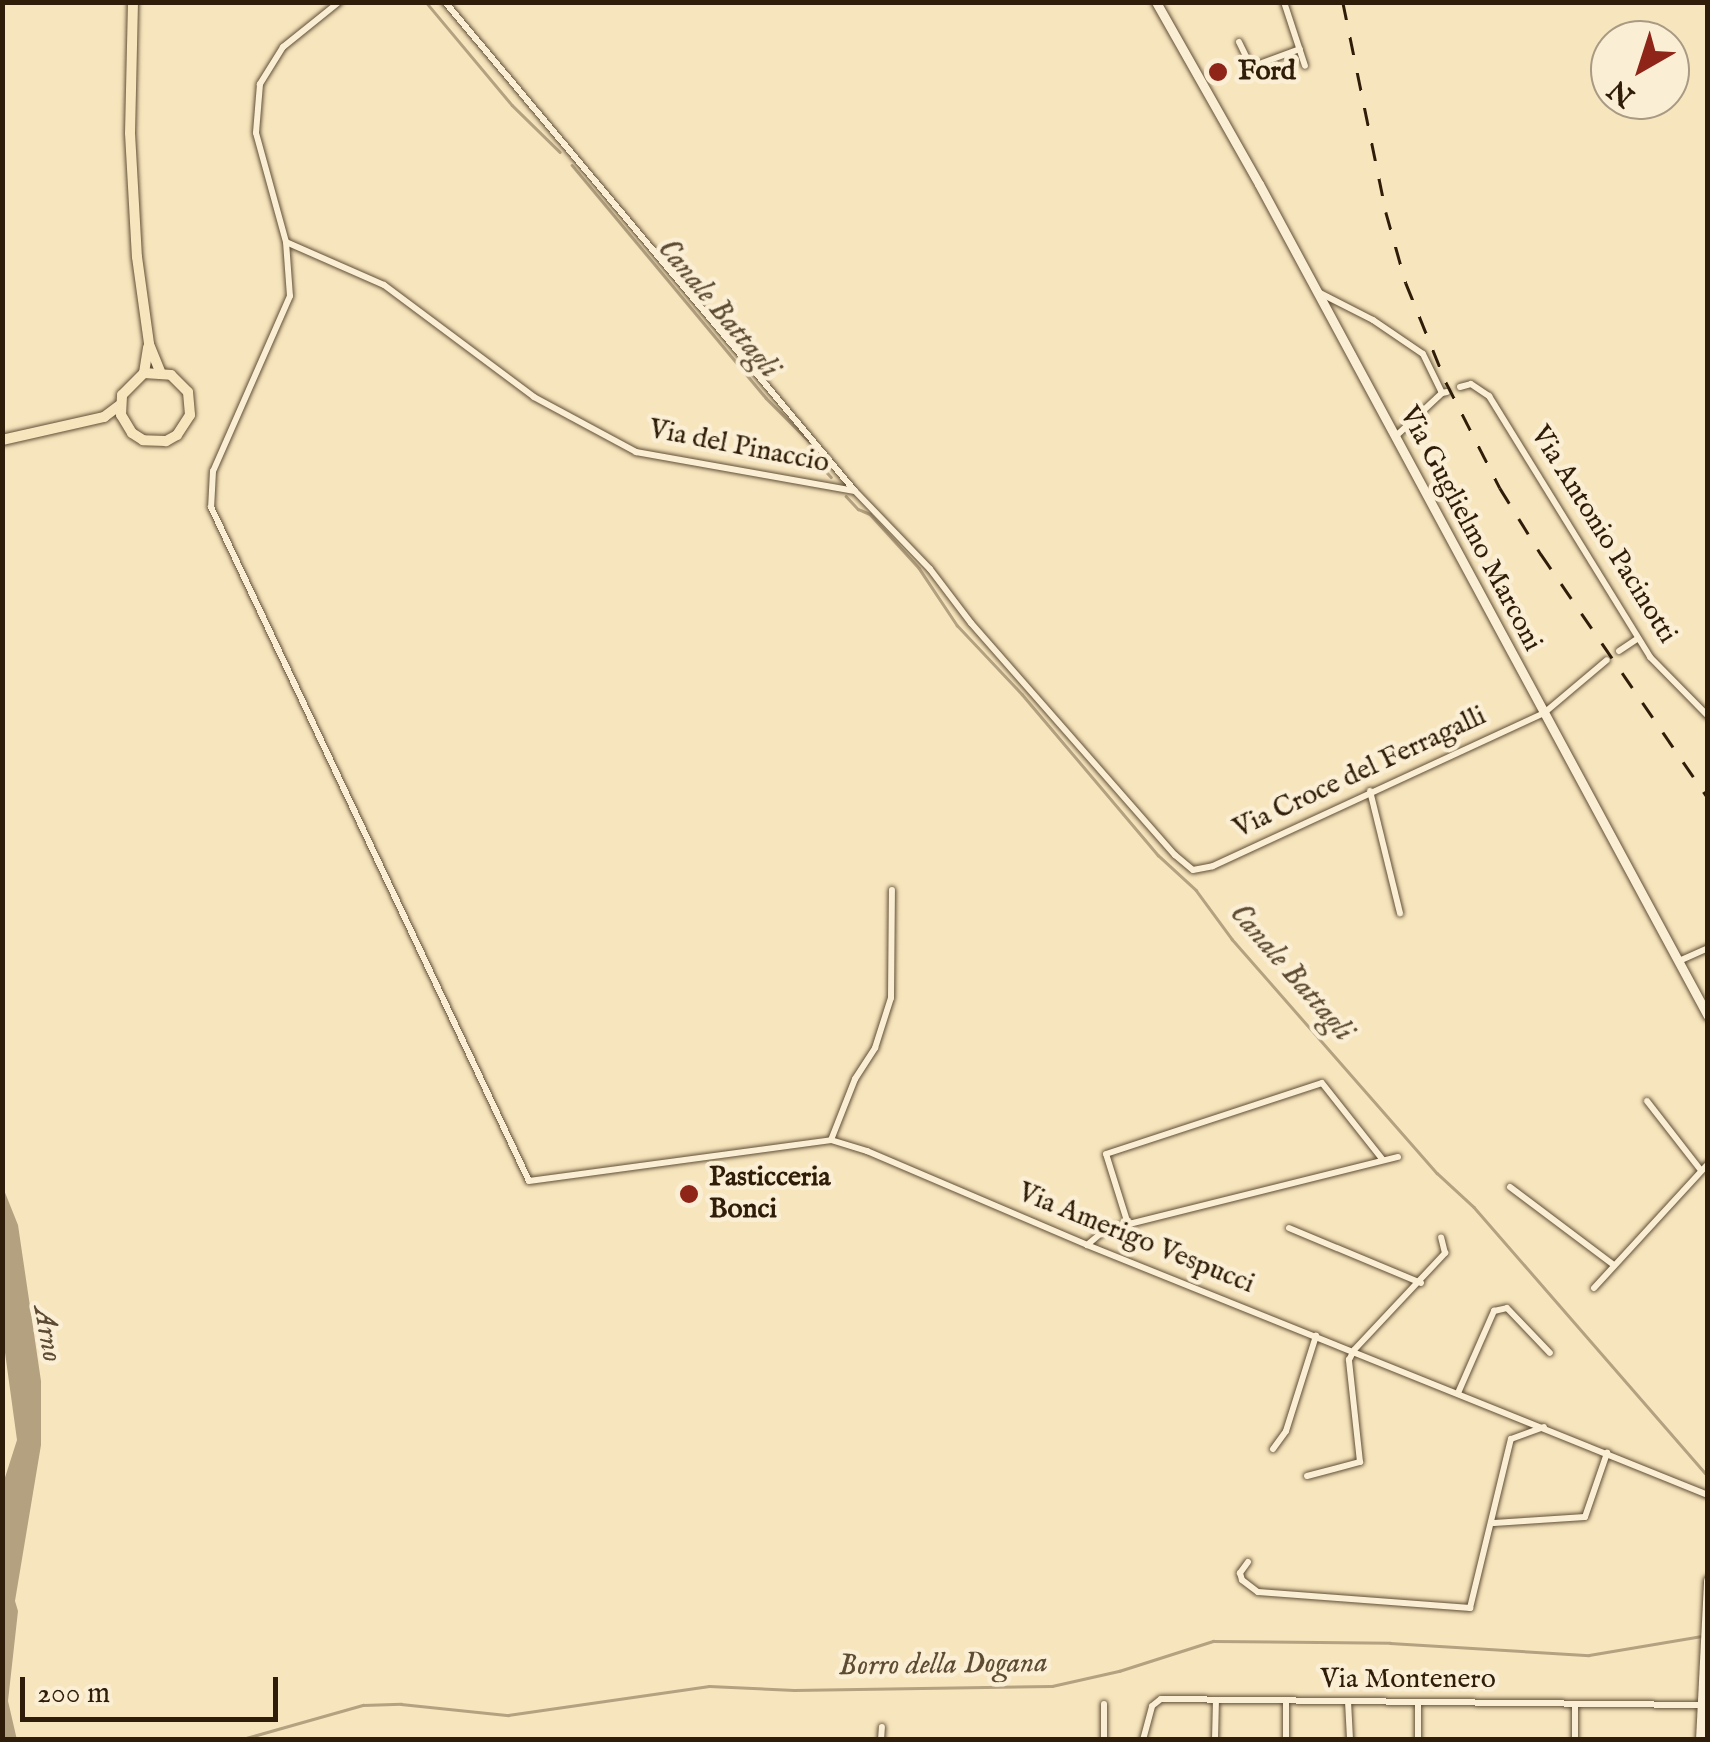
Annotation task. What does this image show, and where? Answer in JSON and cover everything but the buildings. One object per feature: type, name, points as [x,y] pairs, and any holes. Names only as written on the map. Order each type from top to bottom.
[{"type":"main road","points":[[133,2],[130,133],[138,256],[149,344],[160,372]]},
{"type":"main road","points":[[144,373],[149,344]]},
{"type":"main road","points":[[9,439],[104,417],[120,405],[128,385],[144,373],[160,372],[181,382],[191,403],[186,426],[166,441],[154,442],[132,434],[120,405]]},
{"type":"main road","points":[[104,417],[125,424]]},
{"type":"street","points":[[286,242],[256,133],[260,84],[283,47],[339,2]]},
{"type":"street","points":[[444,2],[855,491]]},
{"type":"street","name":"Via Guglielmo Marconi","points":[[1156,2],[1708,1016]]},
{"type":"street","points":[[1284,2],[1306,66]]},
{"type":"street","points":[[1239,42],[1251,67],[1300,49]]},
{"type":"street","name":"Via Amerigo Vespucci","points":[[286,242],[292,283],[282,321],[213,470],[211,507],[219,532],[529,1181],[819,1138],[831,1140],[867,1151],[1086,1245],[1708,1495]]},
{"type":"street","name":"Via del Pinaccio","points":[[286,242],[384,285],[534,397],[636,452],[855,491],[930,569],[971,623],[1175,855],[1194,870]]},
{"type":"street","points":[[1316,292],[1373,320],[1423,354],[1444,393],[1406,432],[1395,437]]},
{"type":"street","name":"Via Antonio Pacinotti","points":[[1460,386],[1471,384],[1489,396],[1638,638],[1677,688],[1708,716]]},
{"type":"street","points":[[1619,651],[1638,638]]},
{"type":"street","name":"Via Croce del Ferragalli","points":[[1194,870],[1213,866],[1370,790],[1544,713],[1607,660]]},
{"type":"street","points":[[1370,790],[1400,913]]},
{"type":"street","points":[[831,1140],[855,1079],[875,1048],[891,998],[892,890]]},
{"type":"street","points":[[1680,960],[1708,948]]},
{"type":"street","points":[[1128,1224],[1106,1154],[1322,1083],[1383,1160]]},
{"type":"street","points":[[1646,1101],[1700,1169]]},
{"type":"street","points":[[1086,1245],[1104,1230],[1398,1157]]},
{"type":"street","points":[[1594,1288],[1708,1164]]},
{"type":"street","points":[[1510,1186],[1614,1265]]},
{"type":"street","points":[[1289,1228],[1422,1283]]},
{"type":"street","points":[[1307,1476],[1360,1462],[1349,1360],[1445,1253],[1441,1237]]},
{"type":"street","points":[[1458,1393],[1494,1311],[1507,1308],[1550,1354]]},
{"type":"street","points":[[1273,1449],[1286,1431],[1316,1336]]},
{"type":"street","points":[[1248,1562],[1240,1573],[1242,1580],[1258,1592],[1462,1610],[1473,1603],[1511,1439],[1545,1427]]},
{"type":"street","points":[[1493,1524],[1585,1517],[1607,1453]]},
{"type":"street","points":[[1700,1740],[1708,1580]]},
{"type":"street","name":"Via Montenero","points":[[1144,1740],[1155,1700],[1703,1705]]},
{"type":"street","points":[[1215,1740],[1216,1700]]},
{"type":"street","points":[[1348,1700],[1350,1740]]},
{"type":"street","points":[[1418,1702],[1418,1740]]},
{"type":"street","points":[[1286,1703],[1286,1740]]},
{"type":"street","points":[[1104,1704],[1104,1740]]},
{"type":"street","points":[[1575,1740],[1576,1704]]},
{"type":"street","points":[[881,1740],[882,1727]]},
{"type":"shaded area","points":[[2,1185],[18,1225],[41,1381],[41,1445],[15,1601],[18,1611],[8,1701],[17,1740],[2,1739],[2,1487],[17,1440],[3,1338]]},
{"type":"waterway","name":"Canale Battagli","points":[[426,2],[512,105],[560,152]]},
{"type":"waterway","name":"Canale Battagli","points":[[572,165],[766,398],[812,444]]},
{"type":"waterway","name":"Canale Battagli","points":[[821,454],[823,468],[831,477]]},
{"type":"waterway","name":"Canale Battagli","points":[[846,496],[858,509],[870,514],[919,568],[957,625],[1022,694],[1158,855],[1196,890],[1232,939],[1437,1173],[1474,1207],[1708,1476]]},
{"type":"waterway","name":"Borro della Dogana","points":[[239,1740],[363,1705],[401,1704],[508,1715],[709,1686],[794,1690],[1052,1686],[1119,1671],[1213,1641],[1390,1643],[1589,1655],[1701,1636]]},
{"type":"railway","points":[[1343,2],[1386,212],[1406,283],[1446,382],[1500,488],[1541,554],[1708,798]]},
{"type":"place","name":"Ford","points":[[1218,72]]},
{"type":"place","name":"Pasticceria Bonci","points":[[689,1194]]},
{"type":"water label","name":"Arno","points":[[47,1334]]}]
